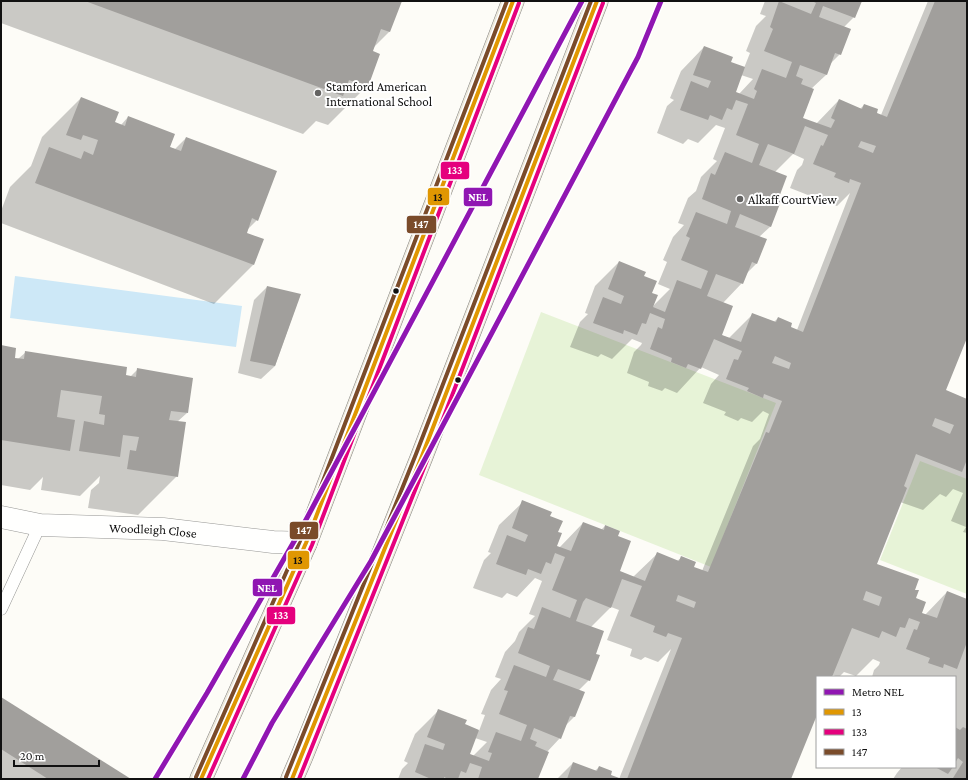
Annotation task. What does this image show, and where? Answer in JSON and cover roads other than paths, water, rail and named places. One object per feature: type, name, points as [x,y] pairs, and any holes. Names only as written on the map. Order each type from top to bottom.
[{"type":"main road","points":[[201,779],[306,543],[513,1]]},
{"type":"main road","points":[[292,779],[416,471],[597,1]]},
{"type":"street","name":"Woodleigh Close","points":[[1,517],[40,525],[163,529],[273,542],[306,543]]},
{"type":"lane","points":[[1,609],[40,525]]},
{"type":"water","points":[[15,276],[242,306],[236,347],[10,318]]},
{"type":"metro line","name":"NEL","points":[[155,779],[207,693],[300,531],[582,1]]},
{"type":"metro line","name":"NEL","points":[[243,779],[272,723],[371,561],[638,57],[661,1]]},
{"type":"place","name":"Stamford American International School","points":[[318,93]]},
{"type":"place","name":"Alkaff CourtView","points":[[740,199]]}]
